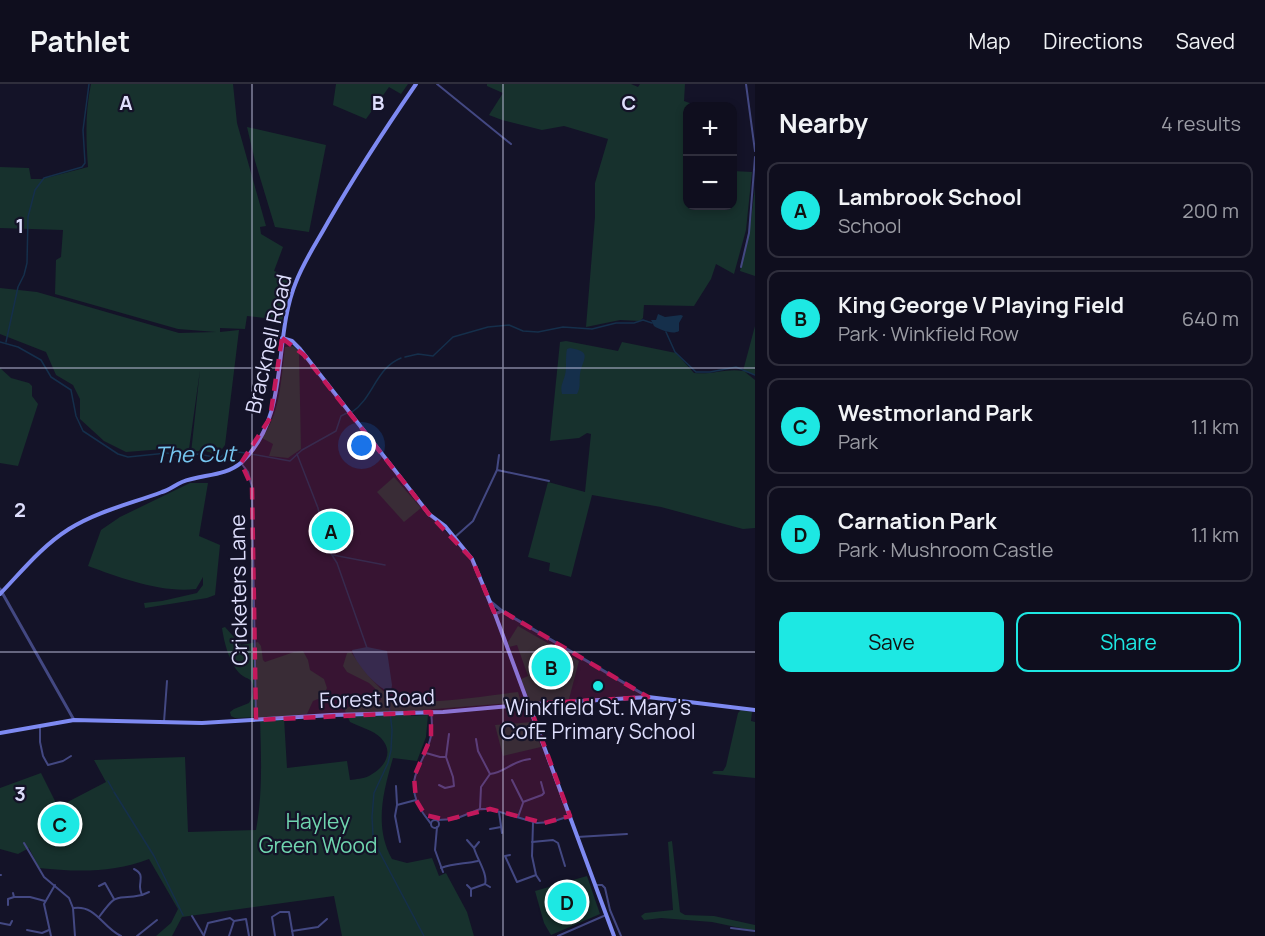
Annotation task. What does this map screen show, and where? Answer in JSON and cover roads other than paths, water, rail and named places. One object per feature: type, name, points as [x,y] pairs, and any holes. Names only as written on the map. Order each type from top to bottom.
[{"type":"main road","name":"Bracknell Road","points":[[1,592],[41,549],[69,529],[98,513],[164,492],[184,481],[227,472],[241,463],[270,418],[275,398],[282,339],[295,283],[347,189],[416,84]]},
{"type":"main road","points":[[282,339],[292,341],[300,349],[429,514],[454,537],[472,559],[529,704],[614,936]]},
{"type":"main road","name":"Forest Road","points":[[0,734],[74,720],[202,723],[431,712],[648,697],[755,710]]},
{"type":"street","points":[[437,84],[511,144]]},
{"type":"street","points":[[746,84],[755,152]]},
{"type":"street","points":[[741,267],[749,233],[755,156]]},
{"type":"street","points":[[454,537],[473,521],[496,470],[499,455]]},
{"type":"street","name":"Cricketers Lane","points":[[241,463],[248,472],[252,487],[256,720]]},
{"type":"street","points":[[496,470],[549,481]]},
{"type":"street","points":[[1,592],[74,720]]},
{"type":"street","points":[[489,601],[502,611],[648,697]]},
{"type":"street","points":[[495,614],[502,611]]},
{"type":"street","points":[[164,722],[167,681]]},
{"type":"street","points":[[431,712],[432,727],[426,753],[414,777],[416,800],[435,826]]},
{"type":"street","points":[[40,726],[40,742],[48,765],[63,762],[71,756]]},
{"type":"street","points":[[439,785],[445,788],[454,786],[447,757],[449,734]]},
{"type":"street","points":[[476,739],[478,751],[490,774]]},
{"type":"street","points":[[426,753],[447,757]]},
{"type":"street","points":[[480,809],[481,787],[490,774],[499,773],[515,761],[530,759]]},
{"type":"street","points":[[512,780],[523,802],[518,817]]},
{"type":"street","points":[[523,802],[544,793],[541,782]]},
{"type":"street","points":[[396,786],[395,816],[400,842]]},
{"type":"street","points":[[397,805],[416,800]]},
{"type":"street","points":[[425,815],[435,820],[446,820],[455,819],[480,809],[518,817],[533,823],[544,823],[570,816]]},
{"type":"street","points":[[499,812],[502,833]]},
{"type":"street","points":[[435,820],[435,850],[443,872]]},
{"type":"street","points":[[435,820],[435,826]]},
{"type":"street","points":[[435,826],[446,820]]},
{"type":"street","points":[[533,823],[532,856],[536,875],[540,880]]},
{"type":"street","points":[[490,829],[501,827]]},
{"type":"street","points":[[577,837],[627,834]]},
{"type":"street","points":[[467,840],[474,848],[478,861],[486,874],[485,884]]},
{"type":"street","points":[[532,842],[553,840],[558,843],[565,866]]},
{"type":"street","points":[[474,848],[479,842]]},
{"type":"street","points":[[24,843],[44,877],[69,898],[73,908],[75,936]]},
{"type":"street","points":[[510,855],[505,856],[517,882],[536,875]]},
{"type":"street","points":[[441,868],[452,863],[467,864],[478,861]]},
{"type":"street","points":[[134,870],[142,877],[140,886],[142,895]]},
{"type":"street","points":[[99,886],[105,882],[114,899]]},
{"type":"street","points":[[485,884],[490,887]]},
{"type":"street","points":[[471,889],[485,884]]},
{"type":"street","points":[[51,936],[45,901],[55,885]]},
{"type":"street","points":[[467,885],[471,889],[471,896]]},
{"type":"street","points":[[595,885],[603,885],[605,888],[610,910],[621,936]]},
{"type":"street","points":[[99,917],[114,899],[120,896],[142,895],[149,892]]},
{"type":"street","points":[[13,893],[14,897]]},
{"type":"street","points":[[8,904],[8,899],[14,897],[30,897],[45,901]]},
{"type":"street","points":[[73,908],[81,907],[99,917],[111,931],[121,936]]},
{"type":"street","points":[[276,936],[272,917],[279,912],[289,912],[294,936]]},
{"type":"street","points":[[558,936],[606,915]]},
{"type":"street","points":[[192,916],[204,936]]},
{"type":"street","points":[[204,936],[208,923],[230,918],[234,921],[246,919],[249,936]]},
{"type":"street","points":[[292,931],[318,927],[327,919]]},
{"type":"street","points":[[137,936],[157,920]]},
{"type":"street","points":[[0,922],[12,926],[12,921]]},
{"type":"street","points":[[229,936],[234,921]]},
{"type":"street","points":[[731,928],[755,931]]},
{"type":"street","points":[[27,930],[42,933],[50,930]]},
{"type":"water","points":[[658,314],[665,317],[683,316],[679,323],[679,331],[670,332],[654,326],[651,320],[656,320]]},
{"type":"water","points":[[567,349],[582,352],[585,356],[577,394],[562,394]]},
{"type":"water","points":[[367,647],[387,651],[391,692],[374,681],[362,668],[352,650]]},
{"type":"waterway","points":[[6,342],[18,287],[27,263],[28,217],[35,190],[44,178],[82,167],[85,163],[83,130],[89,84]]},
{"type":"waterway","name":"The Cut","points":[[405,357],[418,354],[433,356],[453,337],[488,327],[509,325],[523,331],[538,332],[563,327],[592,329],[643,320],[652,323]]},
{"type":"waterway","name":"The Cut","points":[[666,332],[675,352],[696,372],[736,367],[755,375]]},
{"type":"waterway","name":"The Cut","points":[[0,342],[18,347],[41,360],[51,377],[71,390],[76,416],[83,431],[118,454],[128,457],[167,453],[182,457],[198,454],[219,458],[229,451],[246,453]]},
{"type":"waterway","name":"The Cut","points":[[352,412],[365,399],[386,369],[401,358]]},
{"type":"waterway","name":"The Cut","points":[[251,454],[290,461],[302,450],[336,431],[341,416],[347,413]]},
{"type":"waterway","points":[[297,454],[318,508],[325,544],[337,563],[367,648]]},
{"type":"waterway","points":[[333,555],[385,565]]},
{"type":"waterway","points":[[388,693],[392,730],[391,750],[388,763],[374,793],[373,835],[379,851],[424,936]]},
{"type":"waterway","points":[[108,781],[113,790]]},
{"type":"waterway","points":[[114,792],[154,856],[183,915]]},
{"type":"place","name":"Lambrook School","points":[[331,531]]},
{"type":"place","name":"King George V Playing Field","points":[[551,667]]},
{"type":"place","name":"Winkfield St. Mary's CofE Primary School","points":[[598,686]]},
{"type":"place","name":"Westmorland Park","points":[[60,824]]},
{"type":"place","name":"Carnation Park","points":[[567,902]]},
{"type":"park label","name":"Hayley Green Wood","points":[[318,834]]}]
